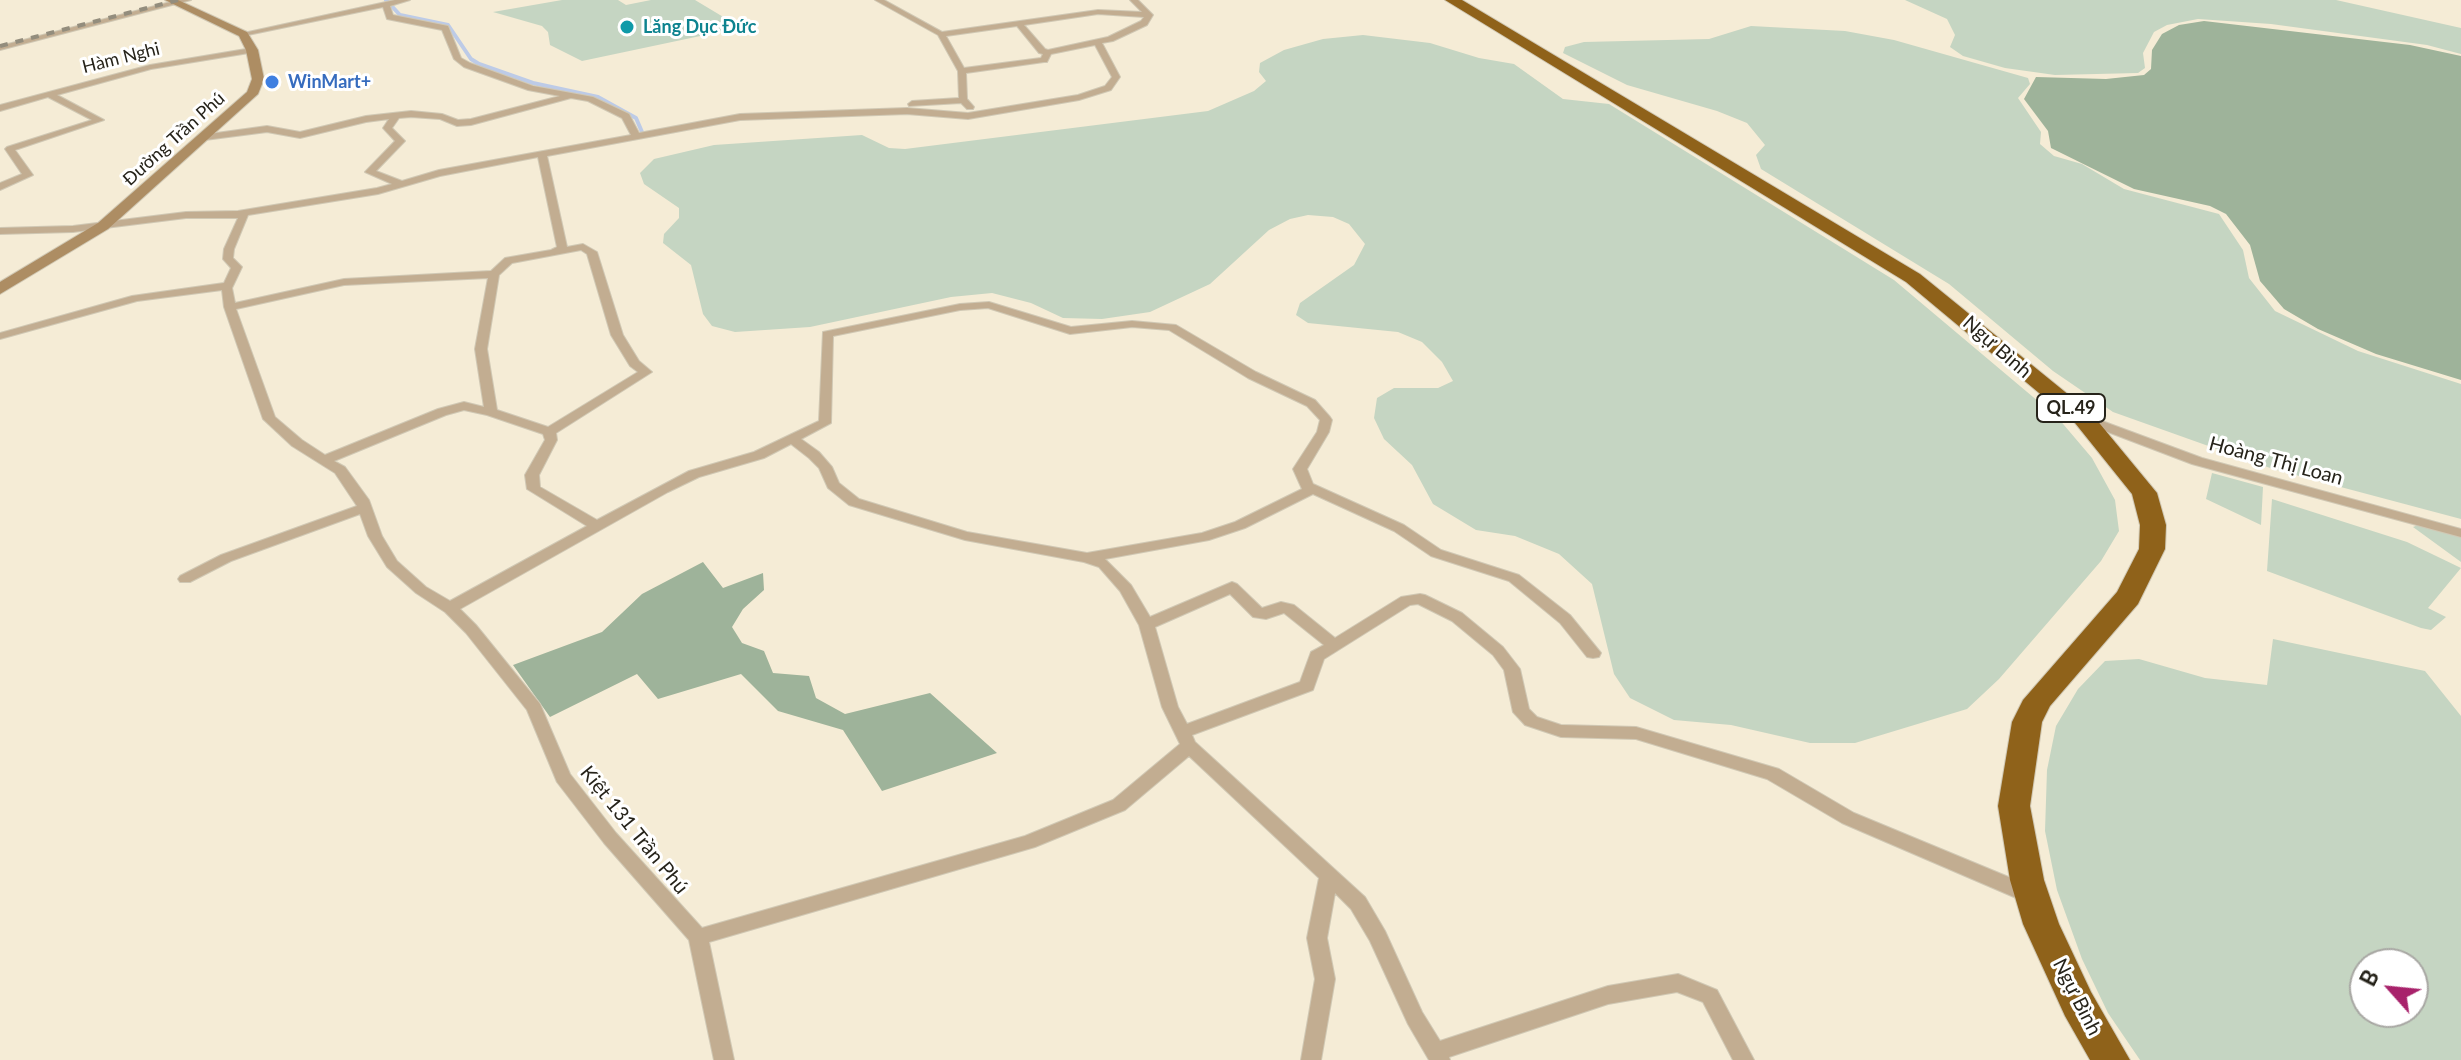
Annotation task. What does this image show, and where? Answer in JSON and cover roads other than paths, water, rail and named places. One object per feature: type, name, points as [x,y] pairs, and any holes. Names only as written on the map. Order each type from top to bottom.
[{"type":"highway","name":"Ngự Bình","points":[[1452,0],[1913,278],[2083,418],[2144,493],[2153,525],[2152,549],[2128,597],[2038,700],[2027,722],[2014,806],[2032,895],[2078,1004],[2111,1060]]},
{"type":"street","points":[[0,46],[175,1],[243,34],[406,0]]},
{"type":"street","points":[[879,0],[941,34],[962,71],[963,100],[977,115]]},
{"type":"street","points":[[1134,0],[1149,15]]},
{"type":"street","points":[[389,4],[390,17],[445,28],[458,59],[467,65],[531,88],[590,99],[626,116],[640,137]]},
{"type":"street","points":[[941,34],[1098,12],[1149,15]]},
{"type":"street","points":[[1019,23],[1042,51],[1048,52],[1097,41],[1144,23],[1149,15]]},
{"type":"street","name":"Đường Trần Phú","points":[[0,289],[103,226],[252,94],[258,79],[252,50],[243,34]]},
{"type":"street","points":[[740,117],[907,111],[958,117],[1108,88],[1116,77],[1097,41]]},
{"type":"street","name":"Hàm Nghi","points":[[0,108],[176,61],[252,50]]},
{"type":"street","points":[[962,71],[1044,60],[1048,52]]},
{"type":"street","points":[[0,187],[28,175],[10,149],[100,120],[48,94]]},
{"type":"street","points":[[205,137],[267,129],[300,135],[397,115],[471,122],[573,95]]},
{"type":"street","points":[[0,231],[103,226],[186,215],[238,214],[378,191],[439,173],[640,137],[758,111],[838,110],[963,100]]},
{"type":"street","points":[[397,115],[387,128],[400,141],[370,172],[402,184]]},
{"type":"street","points":[[542,155],[561,251]]},
{"type":"street","name":"Kiệt 131 Trần Phú","points":[[238,214],[244,217],[229,249],[228,259],[237,267],[228,286],[230,307],[269,419],[340,470],[365,508],[375,536],[392,564],[421,590],[450,608],[534,708],[563,777],[610,838],[698,937],[724,1060]]},
{"type":"street","points":[[491,412],[481,349],[494,274],[509,260],[583,247],[592,252],[617,335],[634,363],[646,372],[549,432]]},
{"type":"street","points":[[230,307],[344,282],[494,274]]},
{"type":"street","points":[[1,336],[136,298],[228,286]]},
{"type":"street","points":[[450,608],[596,525],[694,474],[794,440],[825,423],[827,338],[960,307],[986,308],[1070,331],[1165,325],[1189,334],[1216,359],[1322,412],[1325,427],[1300,469],[1302,481],[1309,491],[1399,528],[1436,553],[1501,573],[1524,585],[1565,619],[1593,653]]},
{"type":"street","points":[[324,460],[464,406],[549,432]]},
{"type":"street","name":"Hoàng Thị Loan","points":[[2083,418],[2197,461],[2461,533]]},
{"type":"street","points":[[549,432],[551,440],[532,475],[534,489],[596,525]]},
{"type":"street","points":[[794,440],[814,455],[825,467],[833,485],[854,502],[965,536],[1087,558],[1104,564],[1126,588],[1147,625],[1170,707],[1186,739],[1358,903],[1378,937],[1415,1018],[1438,1056],[1608,995],[1678,983],[1710,996],[1744,1060]]},
{"type":"street","points":[[1087,558],[1204,537],[1240,525],[1309,491]]},
{"type":"street","points":[[185,579],[226,558],[365,508]]},
{"type":"street","points":[[1147,625],[1232,587],[1258,613],[1266,614],[1281,607],[1289,609],[1334,645]]},
{"type":"street","points":[[698,937],[1029,842],[1119,805],[1186,739],[1307,686],[1317,656],[1406,601],[1420,599],[1457,617],[1498,651],[1512,669],[1521,712],[1531,721],[1561,731],[1636,733],[1773,774],[1848,818],[2032,895]]},
{"type":"street","points":[[1311,1060],[1325,979],[1317,938],[1329,876]]},
{"type":"waterway","points":[[386,0],[400,15],[448,25],[471,59],[479,64],[533,83],[598,97],[636,118],[642,132]]},
{"type":"railway","points":[[0,46],[178,0]]},
{"type":"place","name":"Lăng Dục Đức","points":[[627,27]]},
{"type":"place","name":"WinMart+","points":[[272,82]]}]
